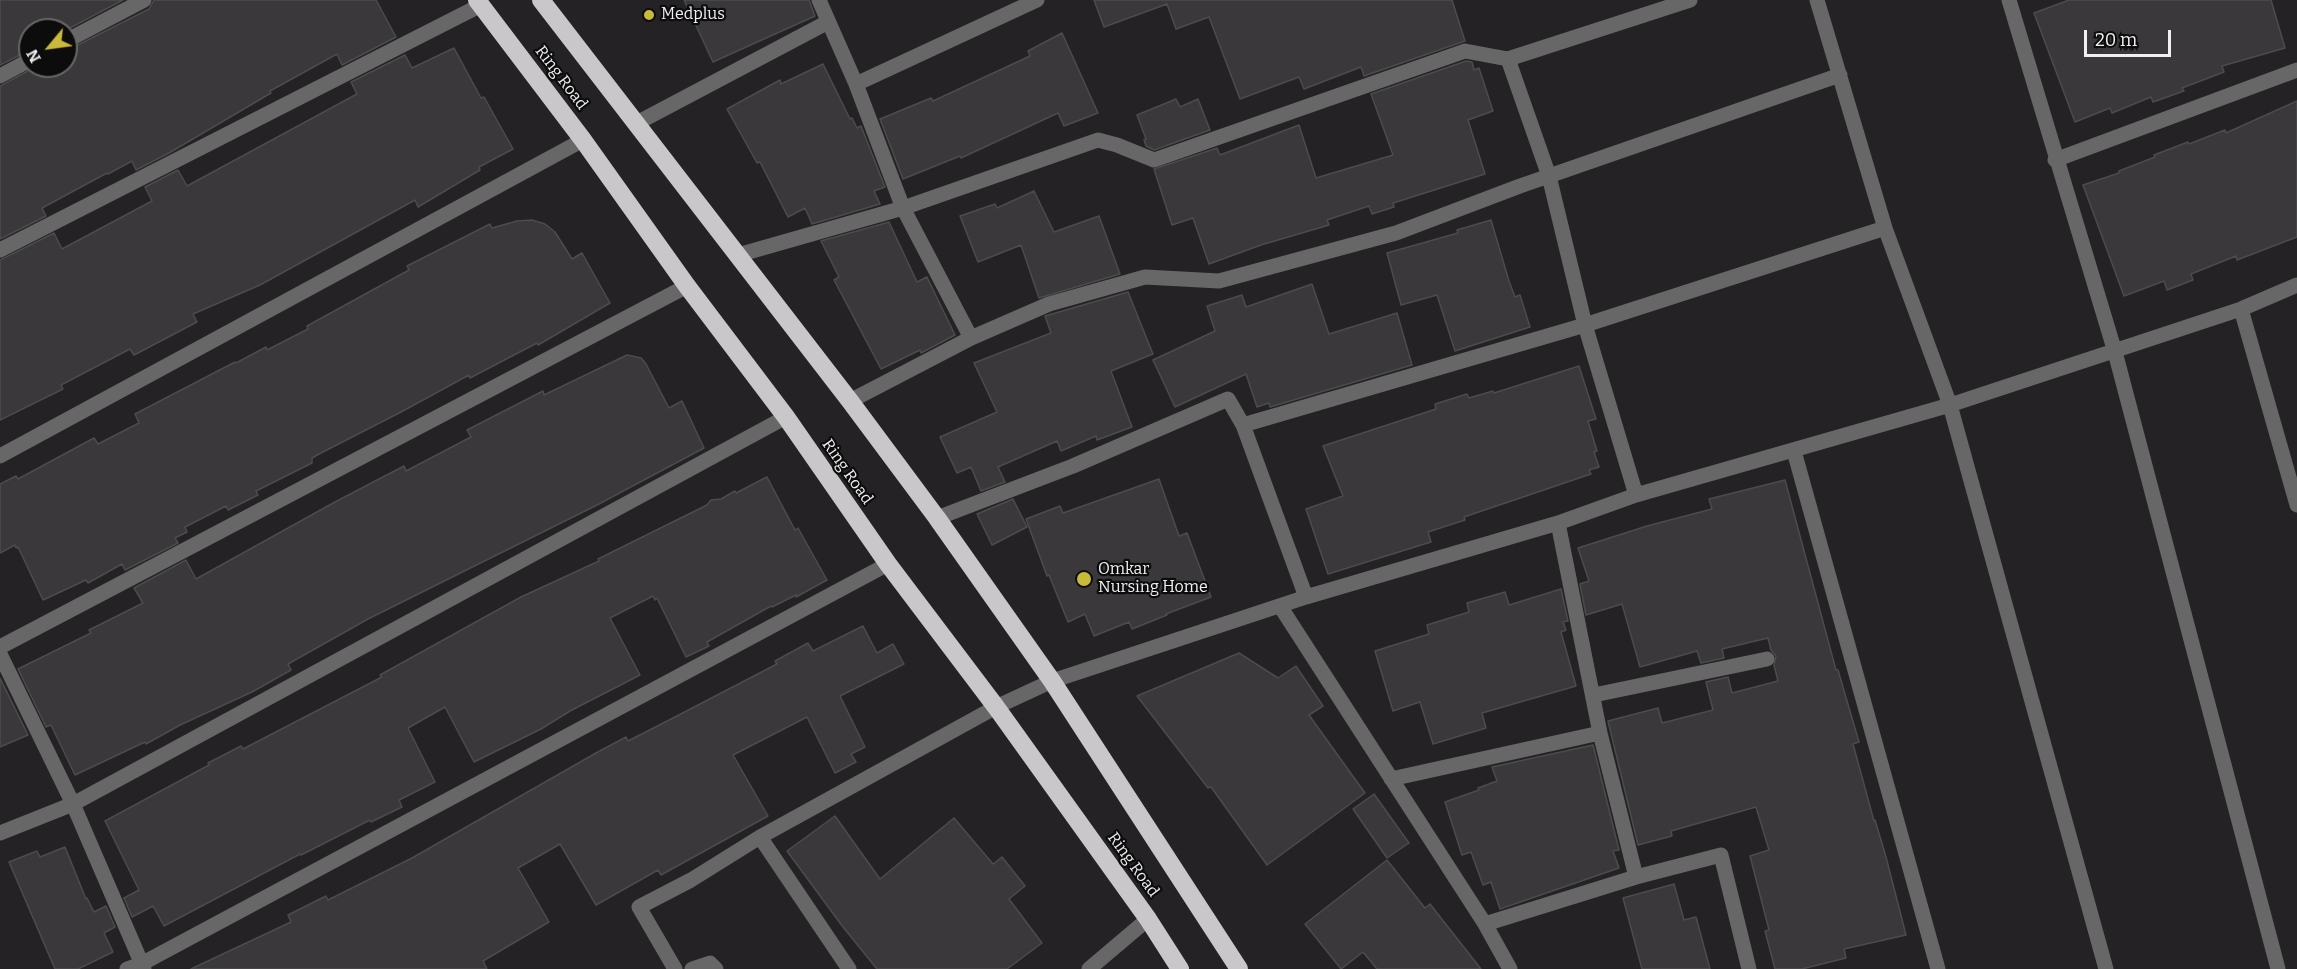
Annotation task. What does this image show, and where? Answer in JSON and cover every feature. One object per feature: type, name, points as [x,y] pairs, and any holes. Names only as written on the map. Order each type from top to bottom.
[{"type":"highway","name":"Ring Road","points":[[541,0],[850,401],[936,518],[1052,681],[1239,969]]},
{"type":"highway","name":"Ring Road","points":[[479,2],[786,417],[888,564],[996,707],[1148,919],[1180,969]]},
{"type":"street","points":[[78,35],[144,0]]},
{"type":"street","points":[[819,0],[856,84],[903,208],[970,338]]},
{"type":"street","points":[[856,84],[1037,0]]},
{"type":"street","points":[[738,255],[903,208],[1098,140],[1154,160],[1465,51],[1508,59],[1690,0]]},
{"type":"street","points":[[1817,0],[1886,228],[1950,405],[2106,969]]},
{"type":"street","points":[[2009,0],[2055,160],[2115,352],[2278,969]]},
{"type":"street","points":[[0,250],[479,2]]},
{"type":"street","points":[[635,124],[828,22]]},
{"type":"street","points":[[1508,59],[1549,176],[1585,325],[1636,495]]},
{"type":"street","points":[[0,76],[18,66]]},
{"type":"street","points":[[2055,160],[2297,70]]},
{"type":"street","points":[[850,401],[970,338],[1049,304],[1145,277],[1219,280],[1396,233],[1549,176],[1840,75]]},
{"type":"street","points":[[0,456],[583,140]]},
{"type":"street","points":[[1243,424],[1585,325],[1886,228]]},
{"type":"street","points":[[675,969],[639,907],[691,880],[760,837],[996,707],[1052,681],[1306,597],[1558,524],[1636,495],[1950,405],[2241,309],[2297,285]]},
{"type":"street","points":[[0,647],[687,286]]},
{"type":"street","points":[[2241,309],[2297,505]]},
{"type":"street","points":[[936,518],[1072,466],[1228,399],[1243,424],[1306,597]]},
{"type":"street","points":[[0,833],[73,804],[786,417]]},
{"type":"street","points":[[1794,451],[1938,969]]},
{"type":"street","points":[[1558,524],[1600,733],[1636,877]]},
{"type":"street","points":[[127,969],[143,966],[888,564]]},
{"type":"street","points":[[1280,606],[1485,924],[1510,969]]},
{"type":"street","points":[[0,654],[73,804],[143,966]]},
{"type":"street","points":[[1594,695],[1767,659]]},
{"type":"street","points":[[1391,779],[1600,733]]},
{"type":"street","points":[[760,837],[849,969]]},
{"type":"street","points":[[1485,924],[1636,877],[1721,855],[1749,969]]},
{"type":"street","points":[[1089,969],[1148,919]]},
{"type":"street","points":[[692,969],[711,963],[716,969]]},
{"type":"building","points":[[0,0],[123,0],[78,24],[78,18],[18,18],[18,56],[0,65]]},
{"type":"building","points":[[154,0],[376,0],[396,37],[342,65],[337,54],[270,91],[271,93],[169,153],[136,170],[132,161],[42,208],[46,216],[0,239],[0,86],[18,76],[78,78],[78,45],[149,9]]},
{"type":"building","points":[[684,0],[809,0],[815,16],[713,62]]},
{"type":"building","points":[[1094,0],[1452,0],[1465,41],[1364,76],[1361,67],[1304,89],[1299,77],[1240,99],[1209,17],[1176,29],[1167,4],[1104,27]]},
{"type":"building","points":[[2069,0],[2271,0],[2285,48],[2222,66],[2224,72],[2182,88],[2184,91],[2153,102],[2151,97],[2112,113],[2110,108],[2075,122],[2034,13]]},
{"type":"building","points":[[1062,33],[1098,113],[1064,126],[1058,113],[961,158],[960,156],[903,179],[880,119],[931,98],[933,101],[1030,56],[1028,51]]},
{"type":"building","points":[[454,48],[481,98],[484,97],[513,149],[479,167],[480,170],[418,207],[415,200],[260,285],[193,314],[197,322],[134,355],[130,349],[61,385],[63,389],[0,420],[0,260],[54,233],[62,249],[152,201],[145,187],[178,170],[187,186],[357,94],[351,82],[405,55],[412,68]]},
{"type":"building","points":[[1466,61],[1472,62],[1474,70],[1479,68],[1493,111],[1468,120],[1485,174],[1393,203],[1394,207],[1372,214],[1369,206],[1327,220],[1329,225],[1261,245],[1209,264],[1193,218],[1172,225],[1154,169],[1217,148],[1220,155],[1299,125],[1316,178],[1393,155],[1371,94]]},
{"type":"building","points":[[823,64],[850,119],[852,118],[857,128],[861,126],[885,187],[874,191],[880,204],[812,224],[805,208],[788,217],[760,162],[757,163],[727,109],[780,80],[781,84]]},
{"type":"building","points":[[1176,99],[1180,107],[1198,99],[1210,130],[1154,150],[1146,146],[1144,140],[1146,139],[1137,115]]},
{"type":"building","points":[[2297,101],[2297,237],[2237,260],[2236,256],[2191,274],[2193,280],[2167,290],[2164,281],[2124,296],[2083,185],[2119,173],[2119,171],[2155,157],[2154,155],[2188,142],[2189,144],[2225,130],[2226,133]]},
{"type":"building","points":[[1034,191],[1054,232],[1099,216],[1120,274],[1039,298],[1021,245],[978,262],[960,216],[995,204],[997,208]]},
{"type":"building","points":[[532,220],[545,224],[555,232],[572,259],[582,253],[610,303],[538,345],[537,343],[470,378],[469,375],[319,454],[312,458],[312,463],[256,491],[258,495],[228,510],[226,506],[185,527],[187,532],[175,538],[178,543],[125,570],[122,564],[88,583],[86,580],[43,600],[18,547],[16,548],[15,545],[0,553],[0,484],[16,476],[18,479],[94,438],[98,444],[139,423],[135,414],[235,362],[266,347],[267,350],[308,329],[307,326],[409,270],[407,266],[490,224],[492,228],[517,221]]},
{"type":"building","points":[[1491,220],[1509,281],[1515,297],[1520,295],[1530,327],[1455,351],[1437,295],[1401,305],[1387,253],[1458,233],[1457,230]]},
{"type":"building","points":[[889,222],[917,282],[927,277],[955,335],[921,353],[920,350],[881,369],[834,280],[839,277],[821,241]]},
{"type":"building","points":[[1312,284],[1329,334],[1397,313],[1412,365],[1270,407],[1269,403],[1257,407],[1246,374],[1175,407],[1153,360],[1215,331],[1207,306],[1242,295],[1246,307]]},
{"type":"building","points":[[1128,292],[1153,354],[1111,371],[1132,427],[1097,440],[1096,436],[1061,451],[1057,441],[998,467],[1005,482],[981,491],[971,467],[957,473],[940,437],[997,412],[974,363],[1051,333],[1045,316]]},
{"type":"building","points":[[627,355],[641,358],[646,364],[669,408],[682,401],[704,448],[597,505],[368,619],[288,664],[291,670],[252,692],[180,725],[146,744],[145,742],[75,775],[51,725],[46,727],[18,669],[91,633],[89,630],[143,603],[134,588],[186,560],[196,579],[404,466],[406,471],[471,437],[467,430],[543,391],[544,395]]},
{"type":"building","points":[[1579,366],[1596,419],[1588,421],[1599,467],[1589,470],[1591,474],[1464,517],[1465,520],[1428,532],[1431,542],[1328,574],[1306,509],[1343,496],[1323,446],[1436,409],[1435,404],[1467,394],[1469,398],[1493,391],[1494,393]]},
{"type":"building","points":[[767,477],[795,530],[798,528],[827,580],[796,597],[796,595],[771,606],[707,642],[709,646],[686,657],[657,598],[655,600],[653,596],[610,618],[640,675],[570,711],[541,729],[474,762],[445,707],[408,728],[435,782],[399,800],[402,807],[300,854],[164,926],[153,906],[132,917],[124,898],[139,890],[105,821],[209,765],[208,763],[241,746],[243,749],[382,677],[380,675],[521,597],[599,561],[598,559],[707,505],[711,500],[721,499],[735,491],[736,493]]},
{"type":"building","points":[[1159,479],[1179,536],[1187,533],[1211,597],[1132,629],[1129,622],[1094,636],[1085,614],[1068,622],[1049,575],[1047,576],[1026,519],[1060,506],[1063,513]]},
{"type":"building","points":[[1785,480],[1836,670],[1838,670],[1859,742],[1853,744],[1906,935],[1844,949],[1846,958],[1802,969],[1775,969],[1765,931],[1769,930],[1750,856],[1769,850],[1756,807],[1671,831],[1672,836],[1638,845],[1608,721],[1658,708],[1662,723],[1713,710],[1706,682],[1728,677],[1732,693],[1778,681],[1774,665],[1776,656],[1771,650],[1768,638],[1722,649],[1724,658],[1701,663],[1697,651],[1640,667],[1622,604],[1586,615],[1580,584],[1589,581],[1578,548],[1647,526],[1712,509],[1709,499]]},
{"type":"building","points":[[1013,499],[1027,527],[992,545],[977,514]]},
{"type":"building","points":[[1561,589],[1568,621],[1563,622],[1566,630],[1561,632],[1576,686],[1482,713],[1486,728],[1433,744],[1420,702],[1393,711],[1375,651],[1429,634],[1427,625],[1469,612],[1467,603],[1505,592],[1509,605]]},
{"type":"building","points":[[863,626],[877,653],[893,644],[904,664],[840,696],[865,747],[851,754],[856,762],[835,773],[807,717],[733,755],[768,816],[661,875],[658,870],[596,905],[560,844],[518,868],[549,922],[483,961],[487,969],[191,969],[291,922],[288,915],[326,896],[328,900],[412,858],[596,753],[626,737],[628,741],[673,718],[777,664],[775,661],[808,643],[813,651]]},
{"type":"building","points":[[1239,653],[1278,678],[1296,666],[1323,706],[1309,715],[1365,793],[1267,865],[1211,787],[1208,788],[1137,696]]},
{"type":"building","points":[[0,678],[28,735],[0,747]]},
{"type":"building","points":[[1593,745],[1619,850],[1613,851],[1619,868],[1500,909],[1491,882],[1483,885],[1471,852],[1462,855],[1445,802],[1497,781],[1492,767]]},
{"type":"building","points":[[1374,794],[1409,843],[1387,858],[1353,809]]},
{"type":"building","points":[[835,816],[880,879],[954,818],[993,864],[1002,857],[1025,886],[1009,899],[1042,943],[1007,969],[877,969],[787,851]]},
{"type":"building","points":[[65,847],[86,899],[94,912],[106,906],[115,927],[104,933],[113,952],[78,969],[55,969],[9,862],[37,851],[40,857]]},
{"type":"building","points":[[1387,860],[1425,908],[1430,904],[1481,969],[1377,969],[1363,952],[1341,969],[1305,924]]},
{"type":"building","points":[[1674,884],[1684,920],[1696,917],[1710,969],[1642,969],[1623,898]]},
{"type":"place","name":"Medplus","points":[[649,15]]},
{"type":"place","name":"Omkar Nursing Home","points":[[1084,579]]}]
